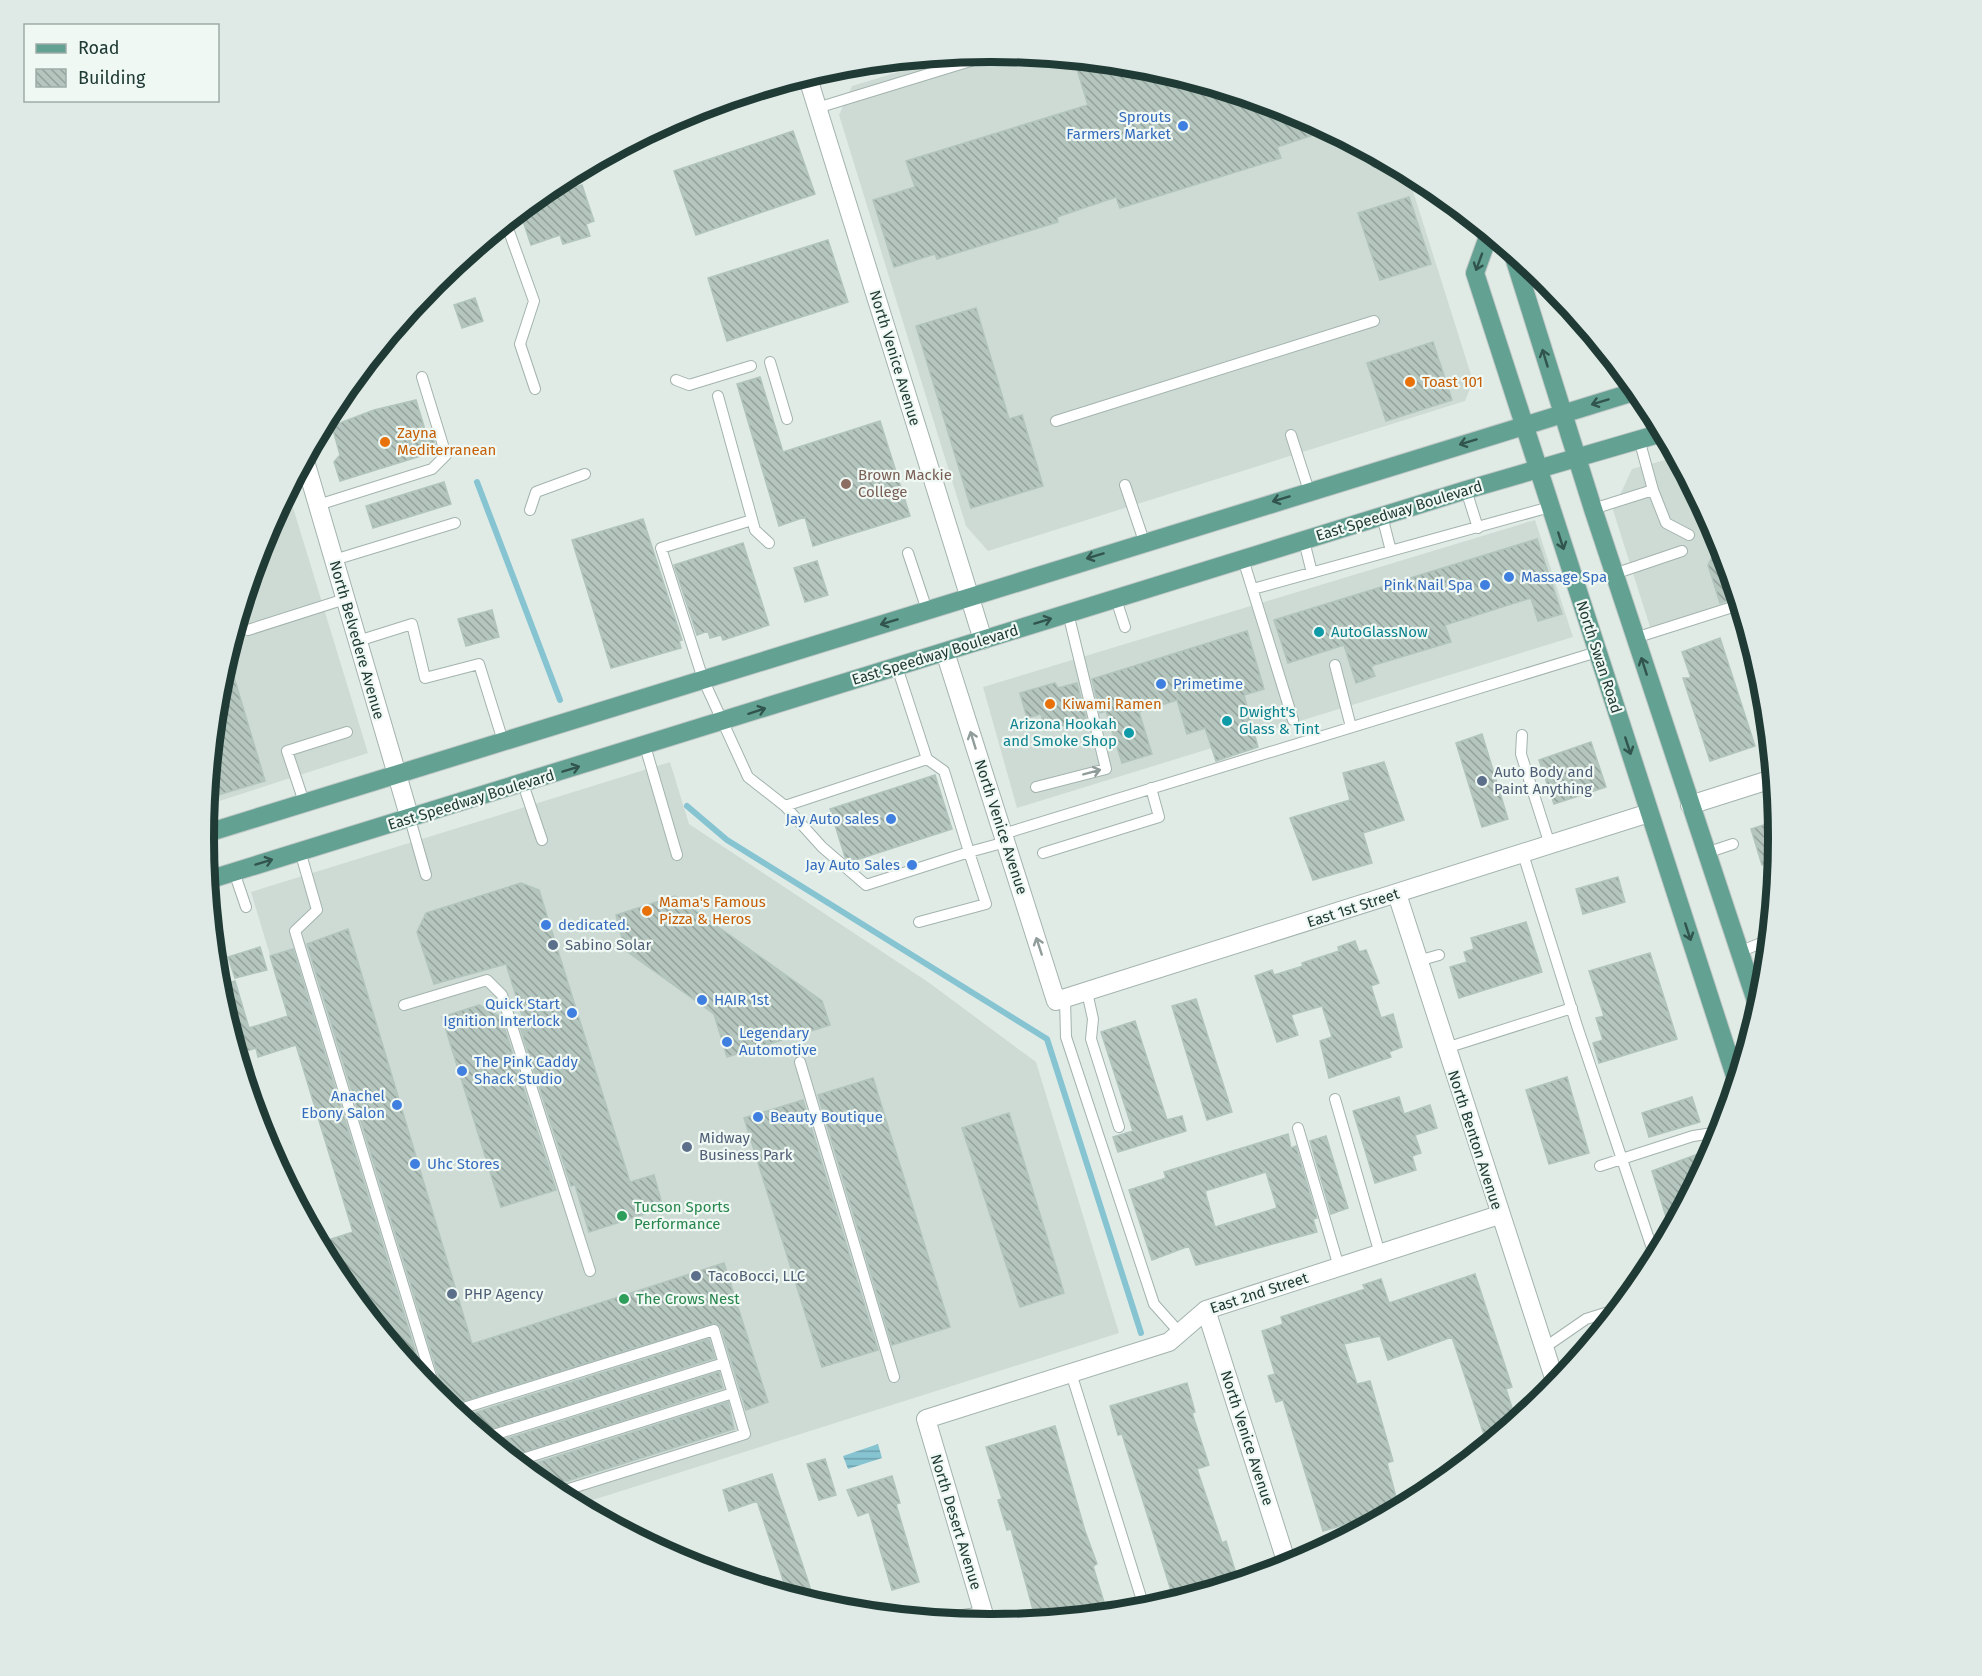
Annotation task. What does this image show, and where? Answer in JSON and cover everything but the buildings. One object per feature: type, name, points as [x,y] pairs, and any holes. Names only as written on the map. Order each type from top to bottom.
[{"type":"main road","name":"North Swan Road","points":[[1487,241],[1475,273],[1732,1068]]},
{"type":"main road","name":"North Swan Road","points":[[1517,267],[1562,414],[1739,952],[1755,975]]},
{"type":"main road","points":[[214,831],[1144,541],[1628,394]]},
{"type":"main road","name":"East Speedway Boulevard","points":[[216,878],[1537,468],[1654,435]]},
{"type":"street","name":"North Venice Avenue","points":[[810,83],[983,640]]},
{"type":"street","name":"North Belvedere Avenue","points":[[308,471],[410,819]]},
{"type":"street","name":"North Venice Avenue","points":[[945,652],[1004,838],[1061,1000]]},
{"type":"street","points":[[1690,805],[1765,781]]},
{"type":"street","name":"East 1st Street","points":[[1061,1000],[1649,813]]},
{"type":"street","name":"North Benton Avenue","points":[[1397,894],[1499,1215],[1553,1374]]},
{"type":"street","name":"East 2nd Street","points":[[926,1419],[1169,1342],[1206,1310],[1499,1215]]},
{"type":"street","name":"North Venice Avenue","points":[[1206,1310],[1284,1557]]},
{"type":"street","name":"North Desert Avenue","points":[[926,1419],[985,1614]]},
{"type":"lane","points":[[817,108],[966,62]]},
{"type":"lane","points":[[508,230],[534,301],[520,344],[536,389]]},
{"type":"lane","points":[[1056,421],[1374,321]]},
{"type":"lane","points":[[770,362],[788,419]]},
{"type":"lane","points":[[676,380],[690,385],[751,366]]},
{"type":"lane","points":[[318,505],[432,469],[446,455],[422,377]]},
{"type":"lane","points":[[718,396],[755,530],[769,543]]},
{"type":"lane","points":[[1291,435],[1309,491]]},
{"type":"lane","points":[[1639,439],[1653,490],[1666,523],[1689,535]]},
{"type":"lane","points":[[530,510],[536,492],[585,474]]},
{"type":"lane","points":[[1125,485],[1144,541]]},
{"type":"lane","points":[[1466,490],[1478,528]]},
{"type":"lane","points":[[1593,509],[1653,490]]},
{"type":"lane","points":[[1253,589],[1550,507]]},
{"type":"lane","points":[[1382,516],[1391,551]]},
{"type":"lane","points":[[752,520],[661,548],[704,679],[748,777],[784,806],[822,847],[866,885],[969,852],[1151,788],[1597,652]]},
{"type":"lane","points":[[334,560],[455,523]]},
{"type":"lane","points":[[1304,541],[1311,573]]},
{"type":"lane","points":[[1614,574],[1682,551]]},
{"type":"lane","points":[[908,553],[927,610]]},
{"type":"lane","points":[[1243,559],[1293,720]]},
{"type":"lane","points":[[248,630],[345,599]]},
{"type":"lane","points":[[1116,599],[1125,627]]},
{"type":"lane","points":[[1635,639],[1732,607]]},
{"type":"lane","points":[[1036,787],[1106,769],[1068,613]]},
{"type":"lane","points":[[358,641],[412,624],[425,678],[479,664],[503,741]]},
{"type":"lane","points":[[1335,665],[1351,727]]},
{"type":"lane","points":[[897,667],[927,759],[944,771],[986,904],[919,922]]},
{"type":"lane","points":[[304,802],[287,751],[347,732]]},
{"type":"lane","points":[[1522,735],[1521,754],[1550,845]]},
{"type":"lane","points":[[645,746],[677,855]]},
{"type":"lane","points":[[784,806],[927,759]]},
{"type":"lane","points":[[523,784],[542,840]]},
{"type":"lane","points":[[1043,854],[1159,817],[1151,788]]},
{"type":"lane","points":[[410,819],[426,875]]},
{"type":"lane","points":[[1706,853],[1733,844]]},
{"type":"lane","points":[[300,851],[317,910],[296,931],[429,1373]]},
{"type":"lane","points":[[1523,854],[1651,1245]]},
{"type":"lane","points":[[234,872],[246,907]]},
{"type":"lane","points":[[1739,952],[1760,943]]},
{"type":"lane","points":[[1418,961],[1438,955]]},
{"type":"lane","points":[[404,1005],[487,980],[502,994],[590,1270]]},
{"type":"lane","points":[[1088,992],[1093,1019],[1092,1039],[1119,1127]]},
{"type":"lane","points":[[1061,1000],[1066,1037],[1154,1304],[1180,1333]]},
{"type":"lane","points":[[1446,1048],[1572,1008]]},
{"type":"lane","points":[[800,1062],[894,1377]]},
{"type":"lane","points":[[1335,1099],[1380,1254]]},
{"type":"lane","points":[[1298,1128],[1339,1267]]},
{"type":"lane","points":[[1600,1166],[1693,1136],[1708,1134]]},
{"type":"lane","points":[[1544,1348],[1586,1319],[1605,1313]]},
{"type":"lane","points":[[464,1408],[714,1330],[745,1434],[569,1490]]},
{"type":"lane","points":[[494,1434],[724,1363]]},
{"type":"lane","points":[[1071,1373],[1142,1600]]},
{"type":"lane","points":[[524,1458],[733,1393]]},
{"type":"shaded area","points":[[940,63],[1042,63],[1092,68],[1142,76],[1192,88],[1241,103],[1334,142],[1411,186],[1473,381],[1465,401],[988,551],[966,526],[839,115],[852,86],[922,65]]},
{"type":"shaded area","points":[[1668,459],[1708,541],[1731,603],[1650,627],[1613,510],[1632,469]]},
{"type":"shaded area","points":[[292,503],[368,753],[215,802],[221,737],[229,687],[241,637],[256,588]]},
{"type":"shaded area","points":[[1535,520],[1573,637],[1017,808],[983,687]]},
{"type":"shaded area","name":"Midway Business Park","points":[[670,762],[689,824],[928,982],[1036,1062],[1119,1333],[589,1501],[518,1454],[479,1422],[407,1350],[378,1315],[251,892]]},
{"type":"water","points":[[878,1444],[882,1458],[848,1469],[843,1456]]},
{"type":"waterway","points":[[477,482],[560,700]]},
{"type":"waterway","points":[[687,806],[727,840],[1047,1039],[1141,1333]]},
{"type":"place","name":"Sprouts Farmers Market","points":[[1183,126]]},
{"type":"place","name":"Toast 101","points":[[1410,382]]},
{"type":"place","name":"Zayna Mediterranean","points":[[385,442]]},
{"type":"place","name":"Brown Mackie College","points":[[846,484]]},
{"type":"place","name":"Massage Spa","points":[[1509,577]]},
{"type":"place","name":"Pink Nail Spa","points":[[1485,585]]},
{"type":"place","name":"AutoGlassNow","points":[[1319,632]]},
{"type":"place","name":"Primetime","points":[[1161,684]]},
{"type":"place","name":"Kiwami Ramen","points":[[1050,704]]},
{"type":"place","name":"Dwight's Glass & Tint","points":[[1227,721]]},
{"type":"place","name":"Arizona Hookah and Smoke Shop","points":[[1129,733]]},
{"type":"place","name":"Auto Body and Paint Anything","points":[[1482,781]]},
{"type":"place","name":"Jay Auto sales","points":[[891,819]]},
{"type":"place","name":"Jay Auto Sales","points":[[912,865]]},
{"type":"place","name":"Mama's Famous Pizza & Heros","points":[[647,911]]},
{"type":"place","name":"dedicated.","points":[[546,925]]},
{"type":"place","name":"Sabino Solar","points":[[553,945]]},
{"type":"place","name":"HAIR 1st","points":[[702,1000]]},
{"type":"place","name":"Quick Start Ignition Interlock","points":[[572,1013]]},
{"type":"place","name":"Legendary Automotive","points":[[727,1042]]},
{"type":"place","name":"The Pink Caddy Shack Studio","points":[[462,1071]]},
{"type":"place","name":"Anachel Ebony Salon","points":[[397,1105]]},
{"type":"place","name":"Beauty Boutique","points":[[758,1117]]},
{"type":"place","name":"Midway Business Park","points":[[687,1147]]},
{"type":"place","name":"Uhc Stores","points":[[415,1164]]},
{"type":"place","name":"Tucson Sports Performance","points":[[622,1216]]},
{"type":"place","name":"TacoBocci, LLC","points":[[696,1276]]},
{"type":"place","name":"PHP Agency","points":[[452,1294]]},
{"type":"place","name":"The Crows Nest","points":[[624,1299]]}]
